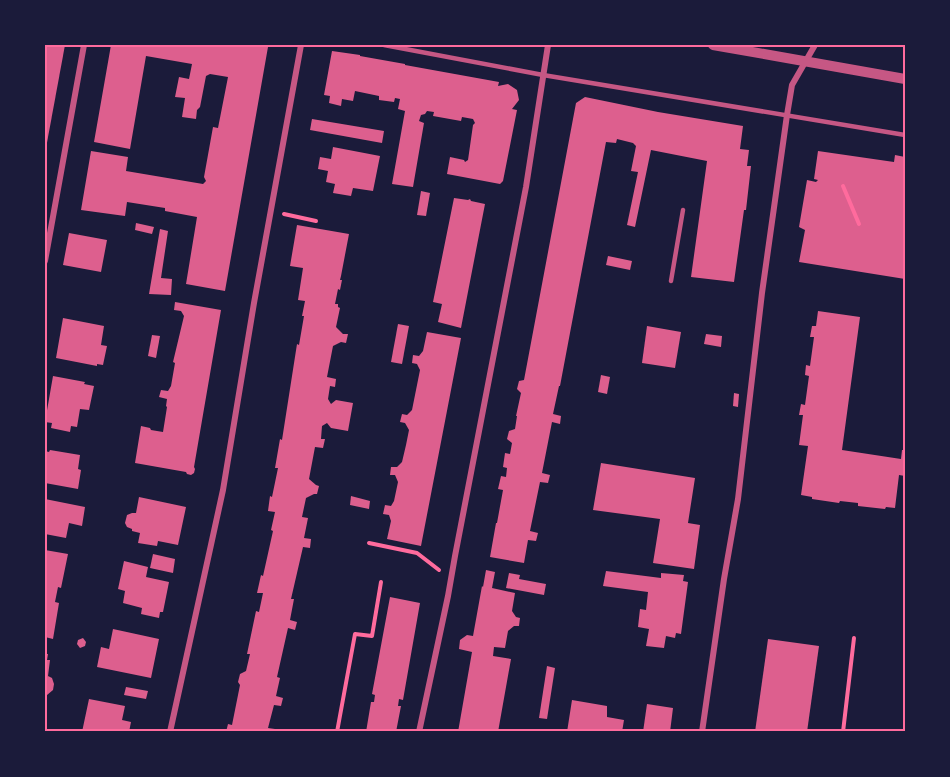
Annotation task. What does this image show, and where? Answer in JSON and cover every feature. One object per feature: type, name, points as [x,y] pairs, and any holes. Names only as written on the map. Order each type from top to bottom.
[{"type":"street","points":[[45,261],[84,45]]},
{"type":"street","points":[[170,732],[224,490],[254,303],[301,45]]},
{"type":"street","points":[[419,732],[451,580],[526,187],[548,45]]},
{"type":"street","points":[[713,45],[905,79]]},
{"type":"street","points":[[702,732],[724,579],[740,491],[762,293],[786,115],[792,85],[815,45]]},
{"type":"lane","points":[[384,45],[543,75],[905,135]]},
{"type":"lane","points":[[671,281],[683,210]]},
{"type":"path","points":[[843,186],[859,224]]},
{"type":"path","points":[[271,212],[316,221]]},
{"type":"path","points":[[369,543],[417,553],[451,580]]},
{"type":"path","points":[[337,732],[355,634],[372,636],[381,582]]},
{"type":"path","points":[[843,732],[854,638]]},
{"type":"building","points":[[45,45],[65,45],[46,148],[45,148]]},
{"type":"building","points":[[111,45],[266,45],[268,47],[225,291],[186,284],[197,217],[165,211],[165,208],[127,202],[125,216],[81,210],[91,151],[128,157],[126,171],[203,184],[206,181],[204,177],[213,127],[218,128],[228,77],[210,74],[206,76],[196,119],[182,117],[185,98],[175,97],[179,77],[189,79],[192,64],[146,56],[130,149],[94,142]]},
{"type":"building","points":[[332,51],[499,82],[498,86],[508,84],[517,90],[519,100],[512,109],[517,110],[503,181],[500,184],[447,174],[450,157],[465,162],[468,160],[475,123],[473,119],[462,117],[461,121],[433,116],[434,112],[427,111],[421,115],[419,121],[424,123],[413,187],[392,184],[405,111],[398,109],[400,99],[395,98],[394,102],[379,100],[379,96],[355,91],[353,101],[342,99],[341,106],[329,103],[330,96],[324,95]]},
{"type":"building","points":[[585,97],[743,126],[740,149],[749,150],[747,166],[751,166],[746,210],[744,210],[734,282],[691,277],[707,161],[651,150],[635,227],[627,225],[638,172],[631,171],[636,146],[617,139],[616,143],[606,142],[553,414],[561,416],[560,424],[552,422],[542,473],[550,475],[548,483],[540,482],[530,531],[538,533],[536,541],[528,540],[524,563],[490,557],[503,490],[498,489],[501,476],[506,477],[507,468],[503,467],[505,453],[510,454],[512,443],[507,439],[509,431],[515,429],[521,393],[517,389],[519,381],[524,380],[576,103]]},
{"type":"building","points":[[312,119],[384,131],[382,143],[310,130]]},
{"type":"building","points":[[333,147],[380,156],[373,191],[353,188],[351,196],[333,193],[335,184],[326,182],[328,171],[318,169],[320,157],[331,159]]},
{"type":"building","points":[[818,151],[894,162],[895,155],[905,157],[905,279],[799,262],[805,230],[799,227],[807,180],[816,182],[818,180],[814,179]]},
{"type":"building","points":[[421,191],[430,193],[426,216],[417,215]]},
{"type":"building","points":[[454,198],[470,199],[485,204],[461,328],[438,322],[442,304],[433,302]]},
{"type":"building","points":[[136,223],[154,227],[152,234],[135,230]]},
{"type":"building","points":[[297,225],[349,234],[340,290],[338,289],[335,304],[338,304],[340,308],[336,327],[343,334],[348,334],[346,343],[341,342],[333,346],[327,377],[336,379],[335,387],[330,386],[328,399],[331,404],[336,400],[353,403],[348,431],[331,428],[327,423],[322,426],[321,439],[325,439],[323,448],[315,447],[309,479],[319,486],[317,494],[306,498],[302,517],[308,518],[304,538],[311,539],[310,548],[303,547],[291,599],[294,599],[290,620],[297,622],[295,630],[288,628],[277,677],[280,678],[276,696],[283,698],[281,706],[274,705],[268,728],[275,729],[275,732],[226,732],[228,724],[232,725],[240,685],[238,682],[240,674],[246,671],[250,654],[247,654],[256,611],[259,612],[263,593],[257,593],[273,531],[271,530],[275,512],[268,511],[270,496],[272,497],[278,468],[275,468],[304,316],[302,316],[305,301],[298,300],[303,268],[290,266]]},
{"type":"building","points":[[160,229],[168,231],[161,278],[172,279],[171,295],[149,294]]},
{"type":"building","points":[[69,233],[107,240],[101,272],[63,265]]},
{"type":"building","points":[[608,256],[632,261],[630,270],[606,265]]},
{"type":"building","points":[[175,302],[221,310],[195,469],[191,475],[186,472],[135,463],[141,426],[163,432],[167,399],[159,397],[161,390],[168,391],[171,386],[175,363],[173,362],[184,316],[181,311],[174,310]]},
{"type":"building","points":[[818,311],[860,317],[842,450],[901,459],[902,450],[905,450],[905,476],[899,475],[895,508],[858,506],[858,503],[840,501],[839,503],[801,495],[808,446],[799,445],[803,415],[799,415],[801,404],[805,405],[809,376],[805,375],[806,365],[810,366],[814,337],[810,337],[812,326],[816,326]]},
{"type":"building","points":[[63,318],[104,326],[101,345],[107,346],[103,365],[97,364],[97,366],[56,358]]},
{"type":"building","points":[[398,324],[409,326],[402,364],[391,362]]},
{"type":"building","points":[[647,326],[681,332],[675,368],[642,363]]},
{"type":"building","points":[[427,332],[461,338],[421,546],[387,539],[391,521],[389,515],[383,514],[385,505],[391,506],[394,501],[398,482],[395,475],[390,475],[391,467],[397,467],[402,462],[409,430],[405,423],[400,422],[402,414],[407,415],[412,410],[420,370],[417,364],[412,363],[413,355],[419,356],[423,351]]},
{"type":"building","points":[[706,334],[722,336],[721,347],[704,344]]},
{"type":"building","points":[[152,335],[160,336],[156,358],[148,356]]},
{"type":"building","points":[[601,375],[610,377],[607,394],[598,392]]},
{"type":"building","points":[[53,376],[94,386],[89,410],[80,409],[77,427],[71,426],[70,432],[51,428],[52,423],[45,422]]},
{"type":"building","points":[[734,393],[739,394],[738,407],[733,406]]},
{"type":"building","points":[[45,451],[80,455],[78,469],[81,470],[78,489],[45,483]]},
{"type":"building","points":[[601,463],[695,478],[688,523],[700,525],[694,569],[653,563],[660,519],[593,510]]},
{"type":"building","points":[[351,496],[370,501],[369,509],[350,505]]},
{"type":"building","points":[[139,497],[186,507],[178,545],[158,541],[157,546],[138,543],[140,533],[132,531],[125,523],[127,515],[136,513]]},
{"type":"building","points":[[45,499],[85,507],[82,526],[69,523],[66,538],[45,534]]},
{"type":"building","points":[[45,550],[68,554],[61,588],[58,587],[55,602],[59,603],[53,639],[45,637]]},
{"type":"building","points":[[153,554],[175,559],[173,573],[150,568]]},
{"type":"building","points":[[124,561],[148,567],[146,577],[169,582],[163,612],[160,612],[159,618],[141,614],[142,608],[123,603],[125,591],[118,589]]},
{"type":"building","points":[[486,570],[495,572],[492,588],[515,593],[512,611],[516,617],[520,618],[519,626],[514,626],[508,631],[505,648],[494,647],[493,656],[511,659],[498,732],[458,732],[472,652],[459,649],[460,640],[467,635],[473,636]]},
{"type":"building","points":[[606,571],[661,578],[661,573],[684,575],[683,581],[688,582],[681,634],[676,633],[675,638],[666,636],[664,648],[646,646],[649,629],[638,627],[640,609],[646,610],[648,592],[603,586]]},
{"type":"building","points":[[509,573],[520,575],[519,579],[546,584],[544,595],[506,588]]},
{"type":"building","points":[[390,597],[420,603],[403,700],[399,699],[398,706],[401,706],[396,732],[366,732],[371,702],[374,702],[375,695],[372,694]]},
{"type":"building","points":[[113,629],[159,639],[151,678],[97,667],[101,647],[109,649]]},
{"type":"building","points":[[83,638],[86,642],[85,646],[80,648],[77,644],[78,640]]},
{"type":"building","points":[[768,639],[819,646],[807,732],[755,732]]},
{"type":"building","points":[[45,654],[48,654],[47,660],[50,660],[48,676],[52,678],[54,684],[53,690],[47,695],[45,695]]},
{"type":"building","points":[[547,666],[555,668],[547,719],[539,718]]},
{"type":"building","points":[[126,687],[148,691],[146,699],[124,695]]},
{"type":"building","points":[[89,699],[125,706],[122,720],[131,722],[129,732],[82,732]]},
{"type":"building","points":[[572,700],[607,706],[607,717],[624,720],[622,732],[567,732]]},
{"type":"building","points":[[647,704],[673,708],[670,732],[643,732]]}]
